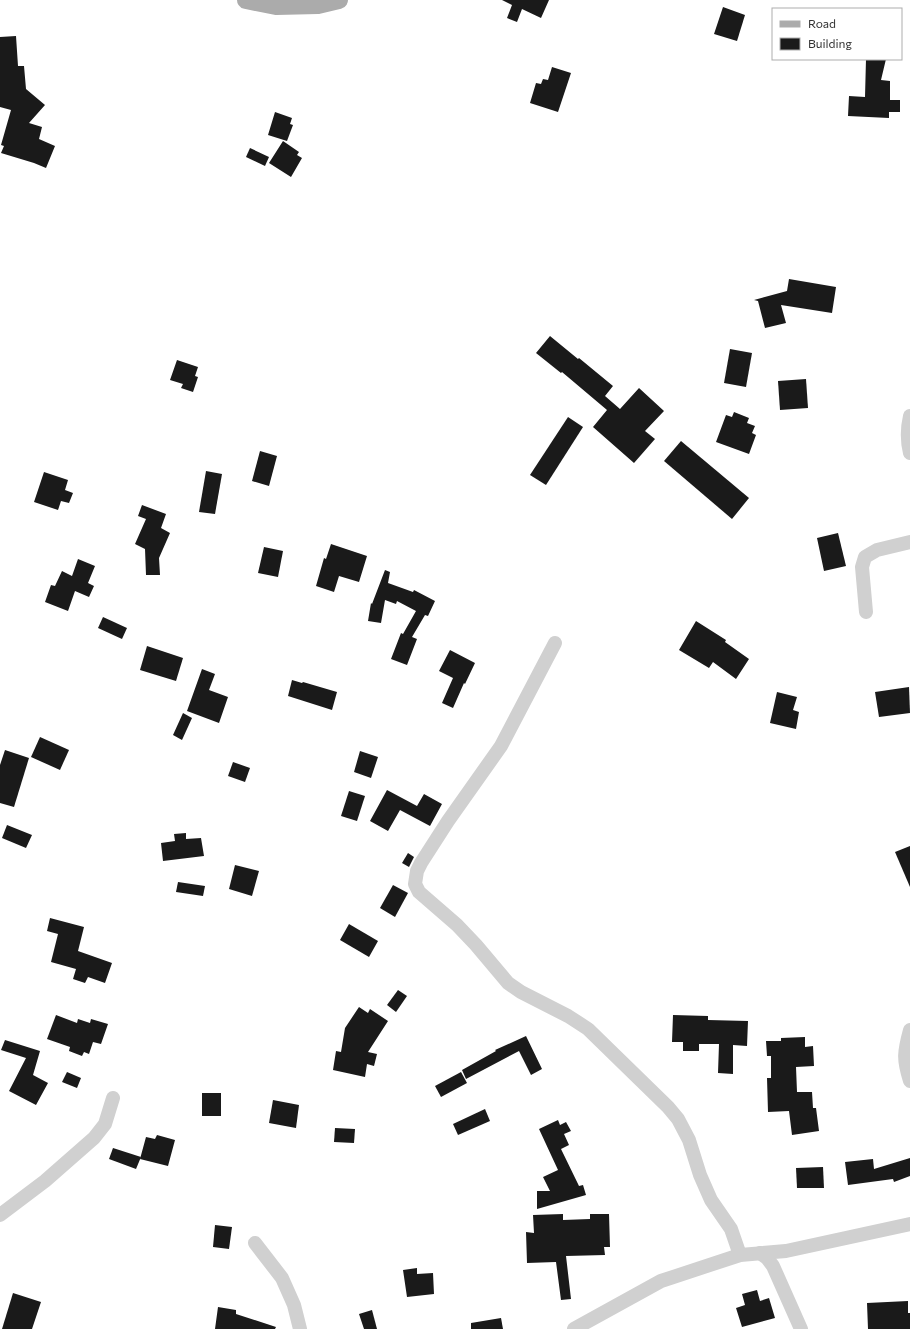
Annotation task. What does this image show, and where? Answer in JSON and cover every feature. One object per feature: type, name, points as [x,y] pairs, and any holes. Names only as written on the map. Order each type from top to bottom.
[{"type":"main road","points":[[246,0],[276,6],[318,5],[339,0]]},
{"type":"street","points":[[910,416],[908,428],[908,446],[910,453]]},
{"type":"street","points":[[866,612],[862,567],[865,558],[877,550],[910,542]]},
{"type":"street","points":[[555,643],[501,746],[448,821],[421,863],[417,871],[415,884],[419,892],[457,925],[476,945],[508,983],[521,992],[568,1016],[588,1029],[668,1107],[678,1120],[689,1140],[700,1175],[711,1200],[732,1229],[740,1255]]},
{"type":"street","points":[[910,1030],[904,1052],[906,1069],[910,1081]]},
{"type":"street","points":[[0,1215],[45,1181],[94,1138],[105,1124],[114,1098]]},
{"type":"street","points":[[574,1329],[661,1282],[740,1255],[786,1251],[880,1232],[910,1224]]},
{"type":"street","points":[[255,1243],[282,1278],[294,1305],[300,1329]]},
{"type":"street","points":[[760,1253],[767,1258],[773,1266],[801,1329]]},
{"type":"building","points":[[502,0],[549,0],[541,18],[522,9],[517,22],[507,18],[512,5]]},
{"type":"building","points":[[723,7],[745,15],[737,41],[714,34]]},
{"type":"building","points":[[16,36],[18,66],[24,66],[26,89],[45,105],[29,123],[42,127],[39,139],[55,146],[46,168],[1,153],[4,146],[1,145],[11,110],[0,107],[0,37]]},
{"type":"building","points":[[866,60],[886,60],[881,80],[890,81],[890,100],[900,100],[900,112],[889,112],[889,118],[848,116],[849,96],[865,97]]},
{"type":"building","points":[[552,67],[571,73],[558,112],[530,103],[536,83],[541,84],[543,79],[548,80]]},
{"type":"building","points":[[275,112],[292,118],[290,124],[293,125],[287,141],[268,135]]},
{"type":"building","points":[[283,141],[299,152],[297,155],[302,158],[291,177],[269,163]]},
{"type":"building","points":[[250,148],[269,157],[265,166],[246,157]]},
{"type":"building","points":[[789,279],[836,287],[832,313],[781,305],[786,323],[765,328],[758,301],[754,300],[787,291]]},
{"type":"building","points":[[550,336],[613,386],[605,396],[620,409],[639,388],[664,411],[645,431],[655,439],[634,463],[593,427],[607,410],[562,372],[561,373],[536,353]]},
{"type":"building","points":[[730,349],[752,353],[746,387],[724,383]]},
{"type":"building","points":[[177,360],[198,367],[195,376],[198,377],[193,392],[181,388],[183,384],[170,380]]},
{"type":"building","points":[[806,379],[808,408],[780,410],[778,381]]},
{"type":"building","points":[[734,412],[749,418],[747,423],[755,426],[752,433],[756,435],[749,454],[716,442],[726,415],[732,417]]},
{"type":"building","points":[[568,417],[583,427],[546,485],[530,475]]},
{"type":"building","points":[[681,441],[749,498],[732,519],[664,461]]},
{"type":"building","points":[[260,451],[277,456],[269,486],[252,481]]},
{"type":"building","points":[[206,471],[222,474],[215,514],[199,512]]},
{"type":"building","points":[[44,472],[68,480],[65,490],[73,493],[69,503],[61,501],[58,510],[34,502]]},
{"type":"building","points":[[142,505],[166,514],[161,528],[170,533],[159,558],[160,575],[146,575],[145,549],[135,544],[146,519],[138,516]]},
{"type":"building","points":[[838,533],[846,566],[824,571],[817,538]]},
{"type":"building","points":[[331,544],[367,556],[359,582],[339,576],[334,592],[316,586],[324,558],[326,559]]},
{"type":"building","points":[[264,547],[283,551],[278,577],[258,573]]},
{"type":"building","points":[[78,559],[95,566],[88,583],[94,586],[89,597],[75,591],[68,611],[45,602],[51,585],[55,586],[62,571],[72,576]]},
{"type":"building","points":[[385,570],[390,572],[388,583],[413,592],[414,590],[435,601],[428,616],[425,615],[412,637],[417,639],[407,665],[391,659],[401,633],[403,634],[416,611],[397,601],[396,604],[385,600],[381,623],[368,621],[371,603],[372,604]]},
{"type":"building","points":[[103,617],[127,628],[122,639],[98,628]]},
{"type":"building","points":[[696,621],[726,640],[725,642],[749,659],[736,679],[713,662],[709,668],[679,650]]},
{"type":"building","points":[[147,646],[183,658],[176,681],[140,670]]},
{"type":"building","points":[[450,650],[475,663],[453,708],[442,703],[453,678],[439,671]]},
{"type":"building","points":[[202,669],[215,674],[209,690],[228,697],[219,723],[187,711]]},
{"type":"building","points":[[292,680],[337,692],[332,710],[288,696]]},
{"type":"building","points":[[909,687],[910,713],[879,717],[875,692]]},
{"type":"building","points":[[777,692],[797,697],[793,710],[799,712],[796,729],[770,723]]},
{"type":"building","points":[[183,713],[192,718],[182,740],[173,735]]},
{"type":"building","points":[[40,737],[69,750],[60,770],[31,757]]},
{"type":"building","points":[[5,750],[29,758],[14,807],[0,803],[0,765]]},
{"type":"building","points":[[360,751],[378,757],[371,778],[354,772]]},
{"type":"building","points":[[233,762],[250,768],[245,782],[228,776]]},
{"type":"building","points":[[387,790],[417,806],[424,794],[442,804],[430,826],[400,810],[388,831],[370,821]]},
{"type":"building","points":[[349,791],[365,796],[357,821],[341,816]]},
{"type":"building","points":[[7,825],[32,835],[26,848],[2,838]]},
{"type":"building","points":[[186,833],[186,839],[201,838],[204,856],[163,861],[161,843],[175,841],[174,834]]},
{"type":"building","points":[[910,846],[910,887],[895,852]]},
{"type":"building","points":[[408,853],[414,857],[409,867],[402,863]]},
{"type":"building","points":[[235,865],[259,871],[252,896],[229,889]]},
{"type":"building","points":[[178,882],[205,886],[203,896],[176,892]]},
{"type":"building","points":[[393,885],[408,893],[395,917],[380,908]]},
{"type":"building","points":[[50,918],[84,927],[78,951],[112,963],[105,983],[88,977],[85,983],[73,979],[76,969],[51,962],[58,934],[47,931]]},
{"type":"building","points":[[349,924],[378,941],[369,957],[340,940]]},
{"type":"building","points":[[398,990],[407,996],[396,1012],[387,1005]]},
{"type":"building","points":[[359,1007],[368,1013],[370,1009],[388,1021],[368,1052],[377,1054],[374,1066],[367,1064],[365,1077],[333,1070],[336,1051],[341,1052],[345,1028]]},
{"type":"building","points":[[56,1015],[77,1023],[78,1019],[90,1023],[91,1019],[108,1024],[101,1044],[93,1042],[89,1054],[84,1052],[82,1056],[69,1051],[70,1047],[47,1039]]},
{"type":"building","points":[[673,1015],[708,1016],[708,1020],[748,1021],[747,1046],[733,1045],[733,1074],[718,1073],[719,1044],[699,1044],[699,1051],[683,1051],[683,1042],[672,1042]]},
{"type":"building","points":[[526,1036],[542,1069],[531,1075],[519,1051],[466,1079],[462,1070],[496,1051],[495,1050]]},
{"type":"building","points":[[805,1037],[805,1047],[813,1046],[814,1066],[796,1067],[797,1092],[812,1092],[813,1108],[816,1108],[819,1131],[792,1135],[789,1111],[768,1112],[767,1078],[771,1078],[771,1056],[767,1056],[766,1041],[781,1041],[781,1038]]},
{"type":"building","points":[[5,1040],[40,1051],[33,1075],[48,1083],[36,1105],[9,1091],[26,1058],[1,1050]]},
{"type":"building","points":[[67,1072],[81,1078],[77,1088],[62,1082]]},
{"type":"building","points":[[461,1072],[467,1083],[441,1097],[435,1086]]},
{"type":"building","points":[[202,1093],[221,1093],[221,1116],[202,1116]]},
{"type":"building","points":[[273,1100],[299,1105],[296,1128],[269,1123]]},
{"type":"building","points":[[485,1109],[490,1121],[458,1135],[453,1124]]},
{"type":"building","points":[[558,1120],[560,1125],[566,1122],[571,1131],[564,1134],[569,1145],[561,1149],[579,1186],[583,1185],[586,1195],[537,1209],[537,1191],[550,1191],[543,1177],[558,1170],[539,1129]]},
{"type":"building","points":[[335,1128],[355,1129],[354,1143],[334,1142]]},
{"type":"building","points":[[157,1135],[175,1140],[168,1166],[140,1159],[146,1137],[155,1139]]},
{"type":"building","points":[[113,1148],[141,1157],[136,1169],[109,1159]]},
{"type":"building","points":[[910,1158],[910,1176],[894,1182],[893,1179],[848,1185],[845,1162],[873,1159],[874,1169]]},
{"type":"building","points":[[823,1167],[824,1188],[797,1188],[796,1168]]},
{"type":"building","points":[[563,1214],[563,1220],[590,1219],[590,1214],[609,1214],[610,1247],[604,1247],[605,1255],[566,1256],[571,1299],[561,1300],[556,1262],[527,1263],[526,1232],[534,1233],[533,1215]]},
{"type":"building","points":[[215,1225],[232,1227],[229,1249],[213,1247]]},
{"type":"building","points":[[417,1268],[417,1274],[433,1273],[434,1294],[407,1297],[403,1270]]},
{"type":"building","points":[[757,1290],[760,1301],[769,1298],[775,1318],[742,1327],[736,1308],[745,1305],[742,1294]]},
{"type":"building","points":[[13,1293],[41,1302],[32,1329],[2,1329]]},
{"type":"building","points":[[908,1301],[910,1329],[868,1329],[867,1303]]},
{"type":"building","points":[[218,1307],[236,1310],[236,1314],[276,1327],[275,1329],[215,1329]]},
{"type":"building","points":[[372,1310],[377,1329],[364,1329],[359,1314]]},
{"type":"building","points":[[501,1318],[503,1329],[471,1329],[471,1323]]}]
